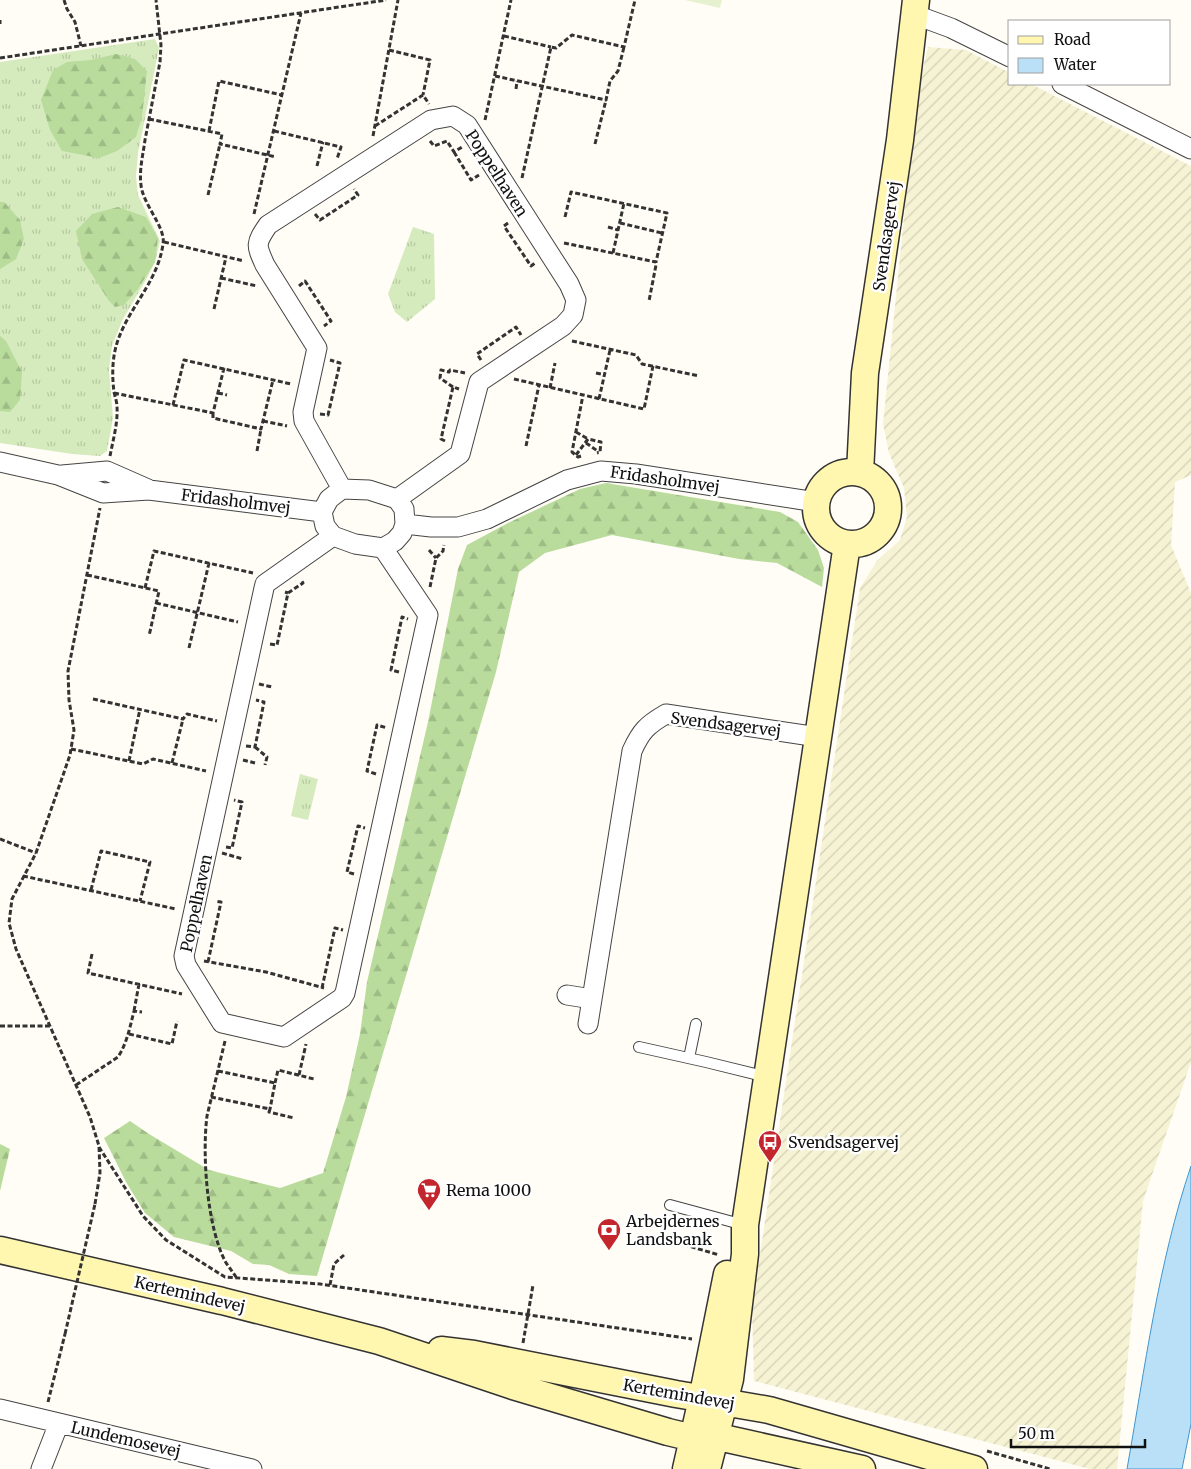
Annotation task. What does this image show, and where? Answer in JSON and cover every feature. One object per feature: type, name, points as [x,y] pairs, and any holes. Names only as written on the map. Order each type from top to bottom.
[{"type":"street","points":[[914,7],[951,28],[1008,56]]},
{"type":"street","name":"Svendsagervej","points":[[860,473],[865,373],[899,146],[914,7]]},
{"type":"street","points":[[1064,85],[1191,149]]},
{"type":"street","name":"Poppelhaven","points":[[397,499],[460,454],[478,382],[563,326],[573,315],[576,300],[569,284],[467,125],[452,116],[439,119]]},
{"type":"street","points":[[342,489],[304,421],[303,412],[317,348],[265,266],[259,252],[258,239],[268,225],[432,120],[439,119]]},
{"type":"street","name":"Fridasholmvej","points":[[0,462],[58,475],[104,493],[149,490],[322,512]]},
{"type":"street","name":"Fridasholmvej","points":[[405,524],[448,527],[487,520],[567,480],[601,470],[816,502]]},
{"type":"street","name":"Fridasholmvej","points":[[58,475],[107,471],[149,490]]},
{"type":"street","points":[[844,473],[860,473],[873,479],[881,487],[886,499],[887,511],[884,525],[875,536],[862,543],[847,544],[830,537],[819,523],[816,502],[821,490],[828,481],[844,473]]},
{"type":"street","points":[[342,489],[369,490],[397,499],[404,509],[405,524],[402,533],[395,541],[383,548],[355,544],[332,536],[325,526],[322,512],[330,499],[342,489]]},
{"type":"street","name":"Poppelhaven","points":[[332,536],[266,584],[184,956],[186,965],[222,1023],[284,1037],[342,998],[344,993]]},
{"type":"street","points":[[686,1469],[708,1419],[730,1379],[745,1254],[745,1225],[847,544]]},
{"type":"street","points":[[344,993],[428,615],[383,548]]},
{"type":"street","name":"Svendsagervej","points":[[588,1024],[632,751],[639,735],[651,722],[666,714],[818,737]]},
{"type":"street","points":[[567,995],[592,999]]},
{"type":"street","points":[[707,1469],[708,1419],[714,1342],[731,1250],[745,1225]]},
{"type":"street","name":"Kertemindevej","points":[[0,1250],[222,1301],[379,1341],[513,1386],[647,1426],[769,1410],[974,1469]]},
{"type":"street","name":"Kertemindevej","points":[[379,1341],[474,1354],[708,1419],[862,1469]]},
{"type":"street","name":"Lundemosevej","points":[[0,1409],[252,1469]]},
{"type":"street","points":[[708,1419],[894,1458],[958,1469]]},
{"type":"street","points":[[41,1469],[51,1422]]},
{"type":"lane","points":[[689,1058],[696,1024]]},
{"type":"lane","points":[[639,1048],[768,1077]]},
{"type":"lane","points":[[670,1204],[745,1225]]},
{"type":"path","points":[[64,0],[75,22],[81,46]]},
{"type":"path","points":[[107,471],[117,408],[114,392],[113,359],[127,318],[151,280],[158,265],[164,242],[162,231],[146,204],[141,186],[141,164],[160,62],[161,45],[156,0]]},
{"type":"path","points":[[0,58],[386,0]]},
{"type":"path","points":[[368,161],[398,0]]},
{"type":"path","points":[[454,152],[478,142],[512,0]]},
{"type":"path","points":[[596,144],[610,81],[618,72],[635,0]]},
{"type":"path","points":[[264,232],[253,217],[301,13]]},
{"type":"path","points":[[504,36],[556,48],[572,35],[624,46]]},
{"type":"path","points":[[516,202],[551,47]]},
{"type":"path","points":[[389,50],[430,60],[423,95],[439,119]]},
{"type":"path","points":[[495,76],[606,100]]},
{"type":"path","points":[[209,131],[220,81],[282,95]]},
{"type":"path","points":[[516,89],[517,81]]},
{"type":"path","points":[[375,126],[423,95]]},
{"type":"path","points":[[149,118],[222,134],[208,195]]},
{"type":"path","points":[[421,127],[434,146],[447,141],[471,180],[493,166]]},
{"type":"path","points":[[274,131],[341,147],[336,165]]},
{"type":"path","points":[[317,166],[322,142]]},
{"type":"path","points":[[220,144],[276,157]]},
{"type":"path","points":[[565,217],[571,192],[667,213],[649,301]]},
{"type":"path","points":[[613,253],[624,203]]},
{"type":"path","points":[[620,223],[662,233]]},
{"type":"path","points":[[608,227],[618,230]]},
{"type":"path","points":[[539,237],[656,262]]},
{"type":"path","points":[[164,242],[265,266]]},
{"type":"path","points":[[214,309],[226,257]]},
{"type":"path","points":[[222,278],[282,292]]},
{"type":"path","points":[[548,336],[636,356],[642,364],[699,376]]},
{"type":"path","points":[[599,399],[610,350]]},
{"type":"path","points":[[174,405],[184,360],[309,388]]},
{"type":"path","points":[[550,388],[555,363]]},
{"type":"path","points":[[490,374],[644,409],[653,366]]},
{"type":"path","points":[[224,368],[212,418],[262,429]]},
{"type":"path","points":[[453,387],[440,378],[441,370],[459,372]]},
{"type":"path","points":[[596,373],[604,375]]},
{"type":"path","points":[[257,451],[273,380]]},
{"type":"path","points":[[526,446],[539,385]]},
{"type":"path","points":[[114,392],[214,413]]},
{"type":"path","points":[[218,393],[227,394]]},
{"type":"path","points":[[584,395],[572,452],[578,457],[585,456]]},
{"type":"path","points":[[576,432],[600,452]]},
{"type":"path","points":[[587,441],[601,442],[600,452]]},
{"type":"path","points":[[576,455],[587,441]]},
{"type":"path","points":[[592,454],[600,452]]},
{"type":"path","points":[[104,493],[68,671],[69,700],[74,730],[70,755],[36,853],[12,899],[10,923],[16,949],[90,1117],[99,1146],[143,1216],[166,1240],[226,1276],[330,1285],[714,1342]]},
{"type":"path","points":[[425,611],[436,558],[443,550],[448,527]]},
{"type":"path","points":[[429,550],[436,558]]},
{"type":"path","points":[[145,588],[154,551],[274,578]]},
{"type":"path","points":[[189,648],[209,563]]},
{"type":"path","points":[[87,575],[159,591],[149,636]]},
{"type":"path","points":[[204,586],[209,588]]},
{"type":"path","points":[[156,603],[256,626]]},
{"type":"path","points":[[93,699],[183,719]]},
{"type":"path","points":[[129,762],[140,709]]},
{"type":"path","points":[[172,763],[183,719],[187,714],[234,725]]},
{"type":"path","points":[[178,736],[184,738]]},
{"type":"path","points":[[255,748],[267,757],[265,765]]},
{"type":"path","points":[[71,749],[143,764],[153,759],[223,775]]},
{"type":"path","points":[[248,762],[255,763]]},
{"type":"path","points":[[0,839],[36,853]]},
{"type":"path","points":[[91,890],[100,851],[150,862],[140,901]]},
{"type":"path","points":[[23,876],[140,901],[195,905],[221,902],[208,962]]},
{"type":"path","points":[[146,876],[152,877]]},
{"type":"path","points":[[322,988],[335,928],[358,933]]},
{"type":"path","points":[[92,954],[88,973],[182,994],[198,985]]},
{"type":"path","points":[[184,956],[266,972],[344,993]]},
{"type":"path","points":[[76,1084],[118,1057],[122,1051],[129,1034],[139,984]]},
{"type":"path","points":[[134,1011],[142,1012]]},
{"type":"path","points":[[129,1034],[172,1044],[178,1021]]},
{"type":"path","points":[[0,1026],[50,1026]]},
{"type":"path","points":[[225,1040],[211,1097],[206,1127],[206,1160],[208,1196],[214,1230],[225,1260],[236,1277]]},
{"type":"path","points":[[294,1118],[269,1112],[278,1070],[314,1079]]},
{"type":"path","points":[[218,1071],[275,1084]]},
{"type":"path","points":[[211,1097],[270,1109]]},
{"type":"path","points":[[51,1422],[65,1334],[95,1204],[100,1173],[99,1146]]},
{"type":"path","points":[[662,1238],[730,1258]]},
{"type":"path","points":[[330,1285],[334,1264],[344,1255]]},
{"type":"path","points":[[523,1343],[533,1285]]},
{"type":"shaded area","points":[[928,47],[966,50],[1008,72],[1008,85],[1033,85],[1191,166],[1191,475],[1175,482],[1171,545],[1191,593],[1191,1062],[1143,1201],[1117,1469],[1090,1469],[754,1381],[752,1308],[860,588],[877,561],[900,540],[907,517],[904,488],[889,453],[883,424],[916,100]]},
{"type":"green space","points":[[685,0],[722,0],[720,8]]},
{"type":"green space","points":[[155,39],[159,48],[138,153],[136,177],[138,195],[160,241],[155,262],[123,319],[112,346],[109,370],[113,418],[107,451],[100,456],[72,454],[0,443],[0,62]]},
{"type":"green space","points":[[116,54],[135,59],[147,71],[142,117],[136,137],[117,151],[99,158],[62,151],[50,130],[41,100],[53,70],[67,62],[91,60]]},
{"type":"green space","points":[[0,202],[4,202],[20,220],[24,239],[16,259],[0,269]]},
{"type":"green space","points":[[118,207],[146,217],[158,238],[155,262],[138,289],[124,305],[115,307],[109,301],[82,259],[76,231],[92,214]]},
{"type":"green space","points":[[413,227],[434,234],[435,299],[407,322],[395,312],[388,294]]},
{"type":"green space","points":[[0,336],[6,341],[22,372],[20,400],[10,412],[0,411]]},
{"type":"green space","points":[[606,483],[780,512],[798,522],[818,550],[824,568],[822,587],[777,563],[739,559],[612,535],[545,553],[519,572],[496,672],[317,1276],[289,1274],[269,1265],[253,1264],[231,1251],[174,1237],[145,1213],[126,1182],[104,1138],[130,1121],[209,1170],[280,1188],[323,1173],[346,1097],[360,1034],[367,982],[428,722],[458,569],[467,545],[508,523],[580,489]]},
{"type":"green space","points":[[300,774],[318,779],[308,820],[291,816]]},
{"type":"green space","points":[[0,1144],[10,1149],[0,1191]]},
{"type":"water","points":[[1191,1166],[1191,1424],[1182,1469],[1127,1469],[1161,1278]]},
{"type":"place","name":"Svendsagervej","points":[[770,1163]]},
{"type":"place","name":"Rema 1000","points":[[429,1211]]},
{"type":"place","name":"Arbejdernes Landsbank","points":[[609,1251]]}]
